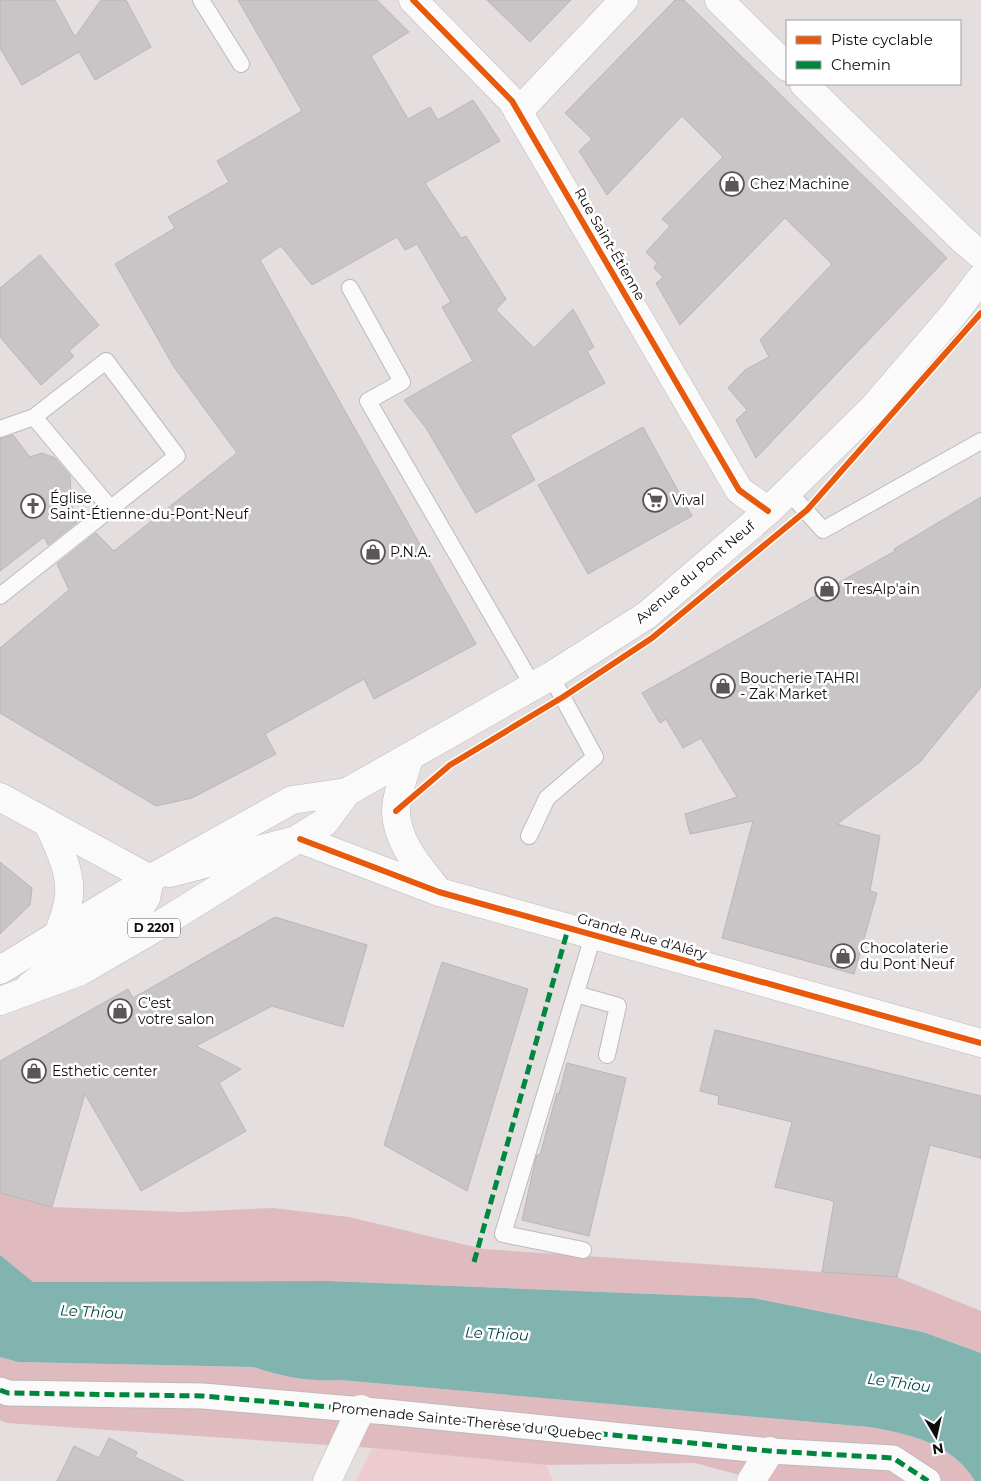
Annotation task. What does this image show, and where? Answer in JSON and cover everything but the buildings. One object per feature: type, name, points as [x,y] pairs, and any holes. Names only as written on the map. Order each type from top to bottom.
[{"type":"street","name":"Rue Saint-Étienne","points":[[413,0],[512,101],[739,490],[768,511]]},
{"type":"street","points":[[518,112],[624,0]]},
{"type":"street","points":[[719,0],[786,66]]},
{"type":"street","points":[[805,85],[962,240],[981,256]]},
{"type":"street","name":"Avenue du Pont Neuf","points":[[0,970],[12,960],[58,936],[150,879],[292,800],[347,792],[409,758],[542,681],[647,615],[768,511],[873,408],[954,315],[981,278]]},
{"type":"street","points":[[409,758],[396,811],[401,834],[408,852],[439,892]]},
{"type":"street","name":"Avenue du Pont Neuf","points":[[12,996],[81,971],[300,839],[325,822],[347,792]]},
{"type":"street","points":[[0,797],[150,879],[146,898],[133,918],[78,951],[12,996]]},
{"type":"street","points":[[48,823],[65,863],[70,888],[69,901],[58,936]]},
{"type":"street","name":"Avenue du Pont Neuf","points":[[150,879],[300,839]]},
{"type":"street","name":"Grande Rue d'Aléry","points":[[300,839],[439,892],[981,1043]]},
{"type":"street","name":"Promenade Sainte-Therèse du Quebec","points":[[0,1390],[8,1393],[203,1396],[361,1409],[770,1451],[893,1458],[928,1481]]},
{"type":"street","points":[[327,1481],[361,1409]]},
{"type":"street","points":[[751,1481],[770,1451]]},
{"type":"lane","points":[[202,0],[241,64]]},
{"type":"lane","points":[[350,288],[402,382],[368,401],[542,681],[595,757],[547,798],[528,836]]},
{"type":"lane","points":[[0,429],[34,417],[106,361],[177,456],[0,596]]},
{"type":"lane","points":[[34,417],[111,509]]},
{"type":"lane","points":[[788,492],[824,530],[981,441]]},
{"type":"lane","points":[[583,1250],[504,1234],[593,936]]},
{"type":"lane","points":[[576,994],[618,1006],[607,1054]]},
{"type":"shaded area","points":[[0,1193],[52,1207],[184,1212],[273,1208],[349,1217],[483,1249],[897,1277],[981,1311],[981,1353],[923,1332],[753,1298],[328,1281],[32,1282],[0,1255]]},
{"type":"shaded area","points":[[0,1357],[18,1362],[253,1367],[274,1374],[306,1379],[340,1380],[869,1427],[914,1437],[942,1449],[965,1468],[975,1481],[762,1481],[695,1463],[546,1465],[372,1448],[7,1423],[0,1420]]},
{"type":"shaded area","points":[[372,1448],[546,1465],[553,1481],[356,1481]]},
{"type":"water","name":"Le Thiou","points":[[0,1255],[33,1282],[328,1281],[753,1298],[923,1332],[981,1353],[981,1481],[975,1481],[954,1458],[928,1442],[899,1433],[869,1427],[340,1380],[306,1379],[274,1374],[253,1367],[18,1362],[0,1357]]},
{"type":"marked path","points":[[474,1262],[568,929]]},
{"type":"marked path","points":[[0,1390],[8,1393],[203,1396],[387,1412],[770,1451],[893,1458],[928,1481]]},
{"type":"cycle path","points":[[413,0],[512,101],[739,490],[768,511]]},
{"type":"cycle path","points":[[396,811],[450,765],[563,697],[652,638],[807,510],[981,313]]},
{"type":"cycle path","points":[[300,839],[439,892],[981,1043]]},
{"type":"place","name":"Chez Machine","points":[[732,184]]},
{"type":"place","name":"Vival","points":[[655,500]]},
{"type":"place","name":"Église Saint-Étienne-du-Pont-Neuf","points":[[33,506]]},
{"type":"place","name":"P.N.A.","points":[[373,552]]},
{"type":"place","name":"TresAlp'ain","points":[[827,589]]},
{"type":"place","name":"Boucherie TAHRI - Zak Market","points":[[723,686]]},
{"type":"place","name":"Chocolaterie du Pont Neuf","points":[[843,956]]},
{"type":"place","name":"C'est votre salon","points":[[120,1011]]},
{"type":"place","name":"Esthetic center","points":[[34,1071]]}]
